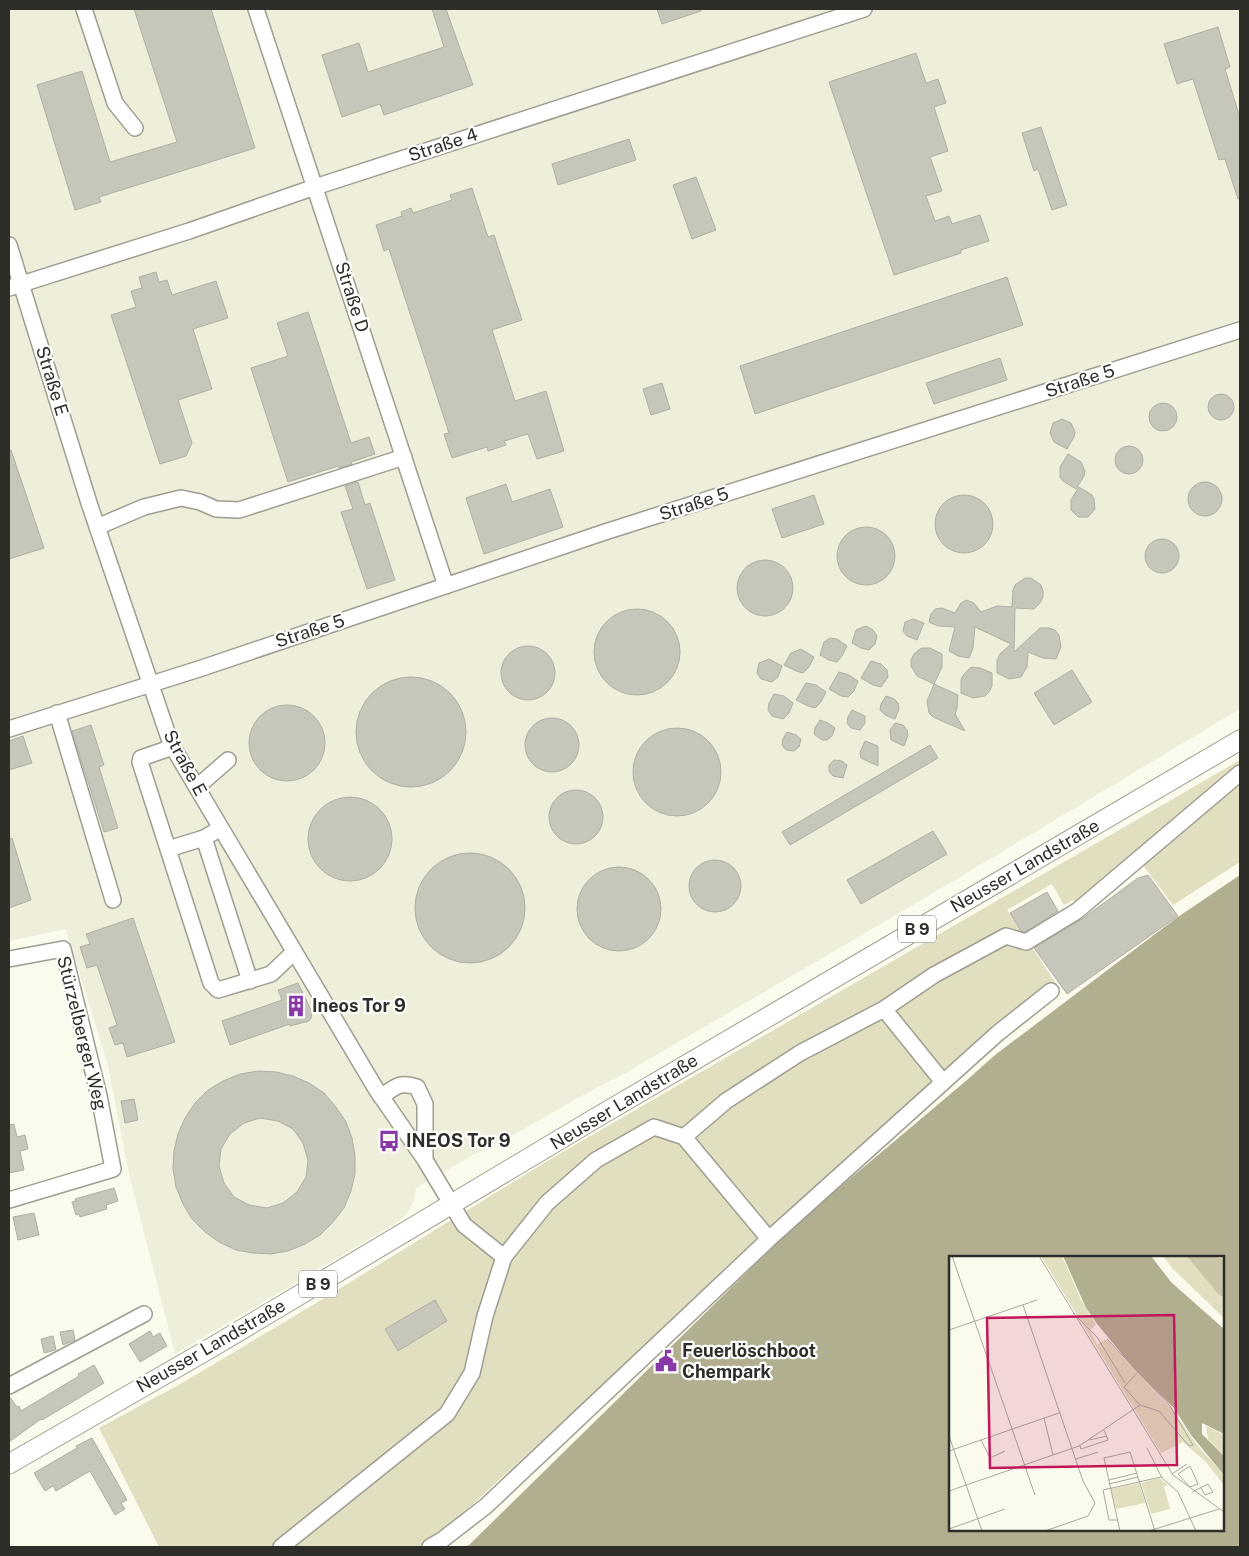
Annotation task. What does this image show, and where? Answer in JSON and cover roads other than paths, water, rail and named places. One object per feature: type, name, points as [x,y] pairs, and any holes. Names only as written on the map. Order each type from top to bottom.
[{"type":"main road","name":"Neusser Landstraße","points":[[9,1464],[1240,740]]},
{"type":"street","points":[[84,9],[115,103],[135,128]]},
{"type":"street","name":"Straße D","points":[[256,9],[446,586]]},
{"type":"street","name":"Straße 4","points":[[15,286],[189,231],[315,186],[864,9]]},
{"type":"street","name":"Straße E","points":[[9,245],[15,286],[173,747],[381,1097],[425,1160],[464,1225],[504,1257]]},
{"type":"street","name":"Straße 5","points":[[9,729],[202,668],[624,526],[1240,330]]},
{"type":"street","points":[[97,526],[144,507],[181,498],[200,502],[216,509],[239,510],[404,457]]},
{"type":"street","points":[[56,713],[113,900]]},
{"type":"street","points":[[173,747],[141,758],[140,762],[211,983],[218,990],[271,974],[294,952]]},
{"type":"street","points":[[197,787],[228,760]]},
{"type":"street","points":[[684,1137],[726,1101],[800,1053],[884,1009],[934,975],[1006,936],[1026,942],[1077,911],[1240,773]]},
{"type":"street","points":[[168,849],[204,838],[221,828]]},
{"type":"street","points":[[204,838],[250,981]]},
{"type":"street","name":"Stürzelberger Weg","points":[[9,959],[63,948],[99,1096],[113,1169],[9,1200]]},
{"type":"street","points":[[430,1547],[486,1506],[769,1239],[998,1033],[1051,991]]},
{"type":"street","points":[[884,1009],[943,1082]]},
{"type":"street","points":[[381,1097],[399,1085],[406,1083],[417,1087],[425,1104],[425,1160]]},
{"type":"street","points":[[281,1547],[447,1414],[472,1373],[485,1316],[504,1257],[546,1203],[596,1160],[654,1128],[684,1137],[769,1239]]},
{"type":"street","points":[[9,1386],[144,1314]]},
{"type":"place","name":"Ineos Tor 9","points":[[296,1006]]},
{"type":"place","name":"INEOS Tor 9","points":[[389,1141]]},
{"type":"place","name":"Feuerlöschboot Chempark","points":[[666,1361]]}]
